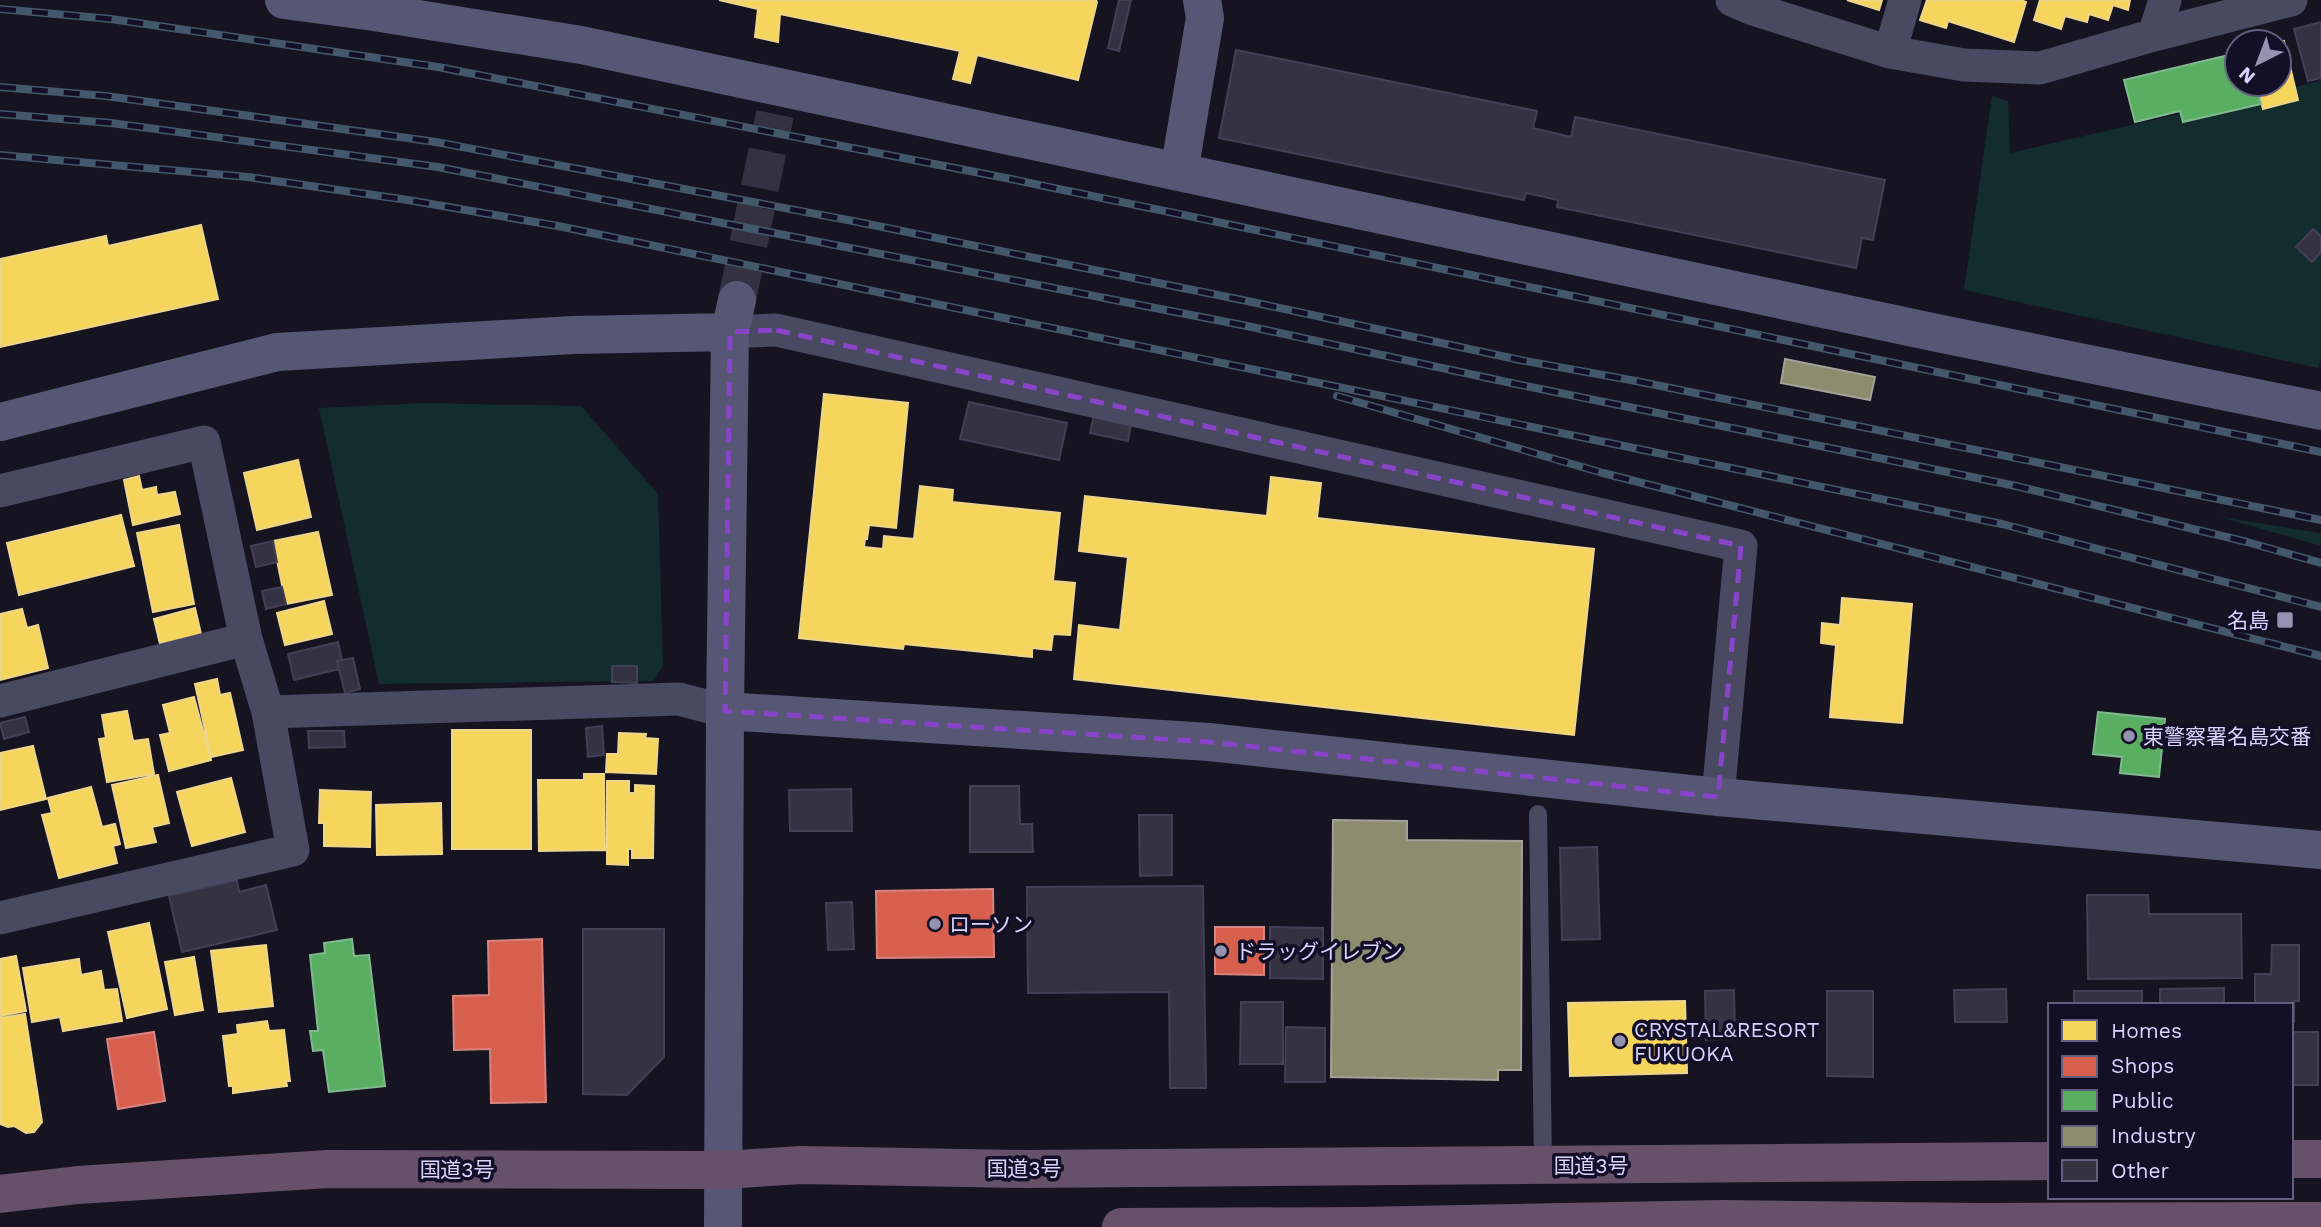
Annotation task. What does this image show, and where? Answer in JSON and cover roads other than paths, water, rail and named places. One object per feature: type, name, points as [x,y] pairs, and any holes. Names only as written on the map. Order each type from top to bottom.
[{"type":"highway","points":[[2293,1159],[2321,1159]]},
{"type":"highway","name":"国道3号","points":[[0,1194],[133,1181],[328,1169],[723,1170],[801,1165],[1024,1169],[2048,1161]]},
{"type":"highway","points":[[1121,1227],[2321,1221]]},
{"type":"street","points":[[284,0],[581,45],[778,101],[1179,172],[2321,411]]},
{"type":"street","points":[[1179,172],[1205,18],[1202,0]]},
{"type":"street","points":[[1890,52],[1905,0]]},
{"type":"street","points":[[2154,34],[2165,0]]},
{"type":"street","points":[[1747,3],[1890,52],[1964,65],[2040,68],[2154,34],[2291,0]]},
{"type":"street","points":[[0,422],[277,352],[573,335],[734,316],[776,330],[1741,546],[1718,797]]},
{"type":"street","points":[[723,1227],[725,711],[734,316]]},
{"type":"street","points":[[0,491],[204,442],[246,639],[268,712],[293,850],[0,918]]},
{"type":"street","points":[[0,701],[246,639]]},
{"type":"street","points":[[268,712],[679,699],[725,711],[1209,742],[1718,797],[2321,850]]},
{"type":"lane","points":[[1538,814],[1543,1165]]},
{"type":"tunnel","points":[[737,300],[775,114]]},
{"type":"railway","points":[[0,9],[111,19],[438,67],[1011,179],[2321,452]]},
{"type":"railway","points":[[0,87],[106,96],[436,142],[853,221],[1252,302],[1520,360],[1636,381],[2321,520]]},
{"type":"railway","points":[[0,114],[111,123],[438,167],[1247,326],[2016,486],[2247,542],[2321,563]]},
{"type":"railway","points":[[0,155],[248,177],[408,200],[558,226],[2002,524],[2321,607]]},
{"type":"railway","points":[[1337,396],[1603,473],[2321,656]]},
{"type":"place","name":"名島","points":[[2285,620]]},
{"type":"place","name":"東警察署名島交番","points":[[2129,736]]},
{"type":"place","name":"ローソン","points":[[935,924]]},
{"type":"place","name":"ドラッグイレブン","points":[[1221,951]]},
{"type":"place","name":"CRYSTAL&RESORT FUKUOKA","points":[[1620,1041]]}]
